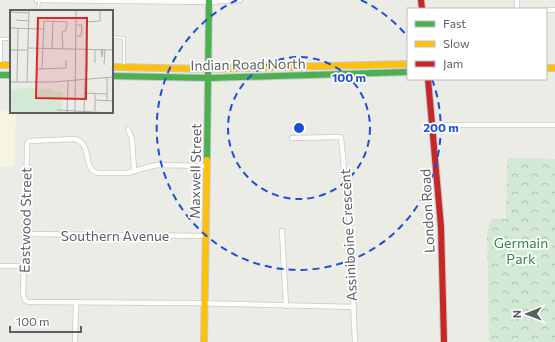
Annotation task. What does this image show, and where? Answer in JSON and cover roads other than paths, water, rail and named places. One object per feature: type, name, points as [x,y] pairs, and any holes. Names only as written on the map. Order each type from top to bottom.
[{"type":"main road","name":"Maxwell Street","points":[[204,342],[208,166],[209,1]]},
{"type":"main road","name":"Indian Road North","points":[[113,67],[209,69],[407,64]]},
{"type":"main road","name":"Indian Road North","points":[[113,76],[208,78],[407,72]]},
{"type":"main road","name":"London Road","points":[[428,80],[442,227],[444,342]]},
{"type":"street","points":[[38,0],[240,0]]},
{"type":"street","points":[[433,125],[555,125]]},
{"type":"street","points":[[128,129],[132,139],[134,170],[156,165],[208,166]]},
{"type":"street","name":"Assiniboine Crescent","points":[[25,300],[28,302],[354,307],[349,217],[346,201],[341,137],[292,138]]},
{"type":"street","name":"Eastwood Street","points":[[25,300],[23,294],[27,143],[29,141],[79,140],[84,145],[90,167],[95,172],[124,173],[134,170]]},
{"type":"street","points":[[282,231],[286,306]]},
{"type":"street","name":"Southern Avenue","points":[[25,234],[206,236]]},
{"type":"street","points":[[0,266],[24,266]]},
{"type":"street","points":[[75,342],[76,302]]},
{"type":"street","points":[[354,307],[355,342]]},
{"type":"lane","points":[[38,0],[38,10]]},
{"type":"lane","points":[[113,37],[124,38],[124,68]]},
{"type":"lane","points":[[1,65],[0,39],[10,40]]},
{"type":"park label","name":"Germain Park","points":[[521,250]]}]
